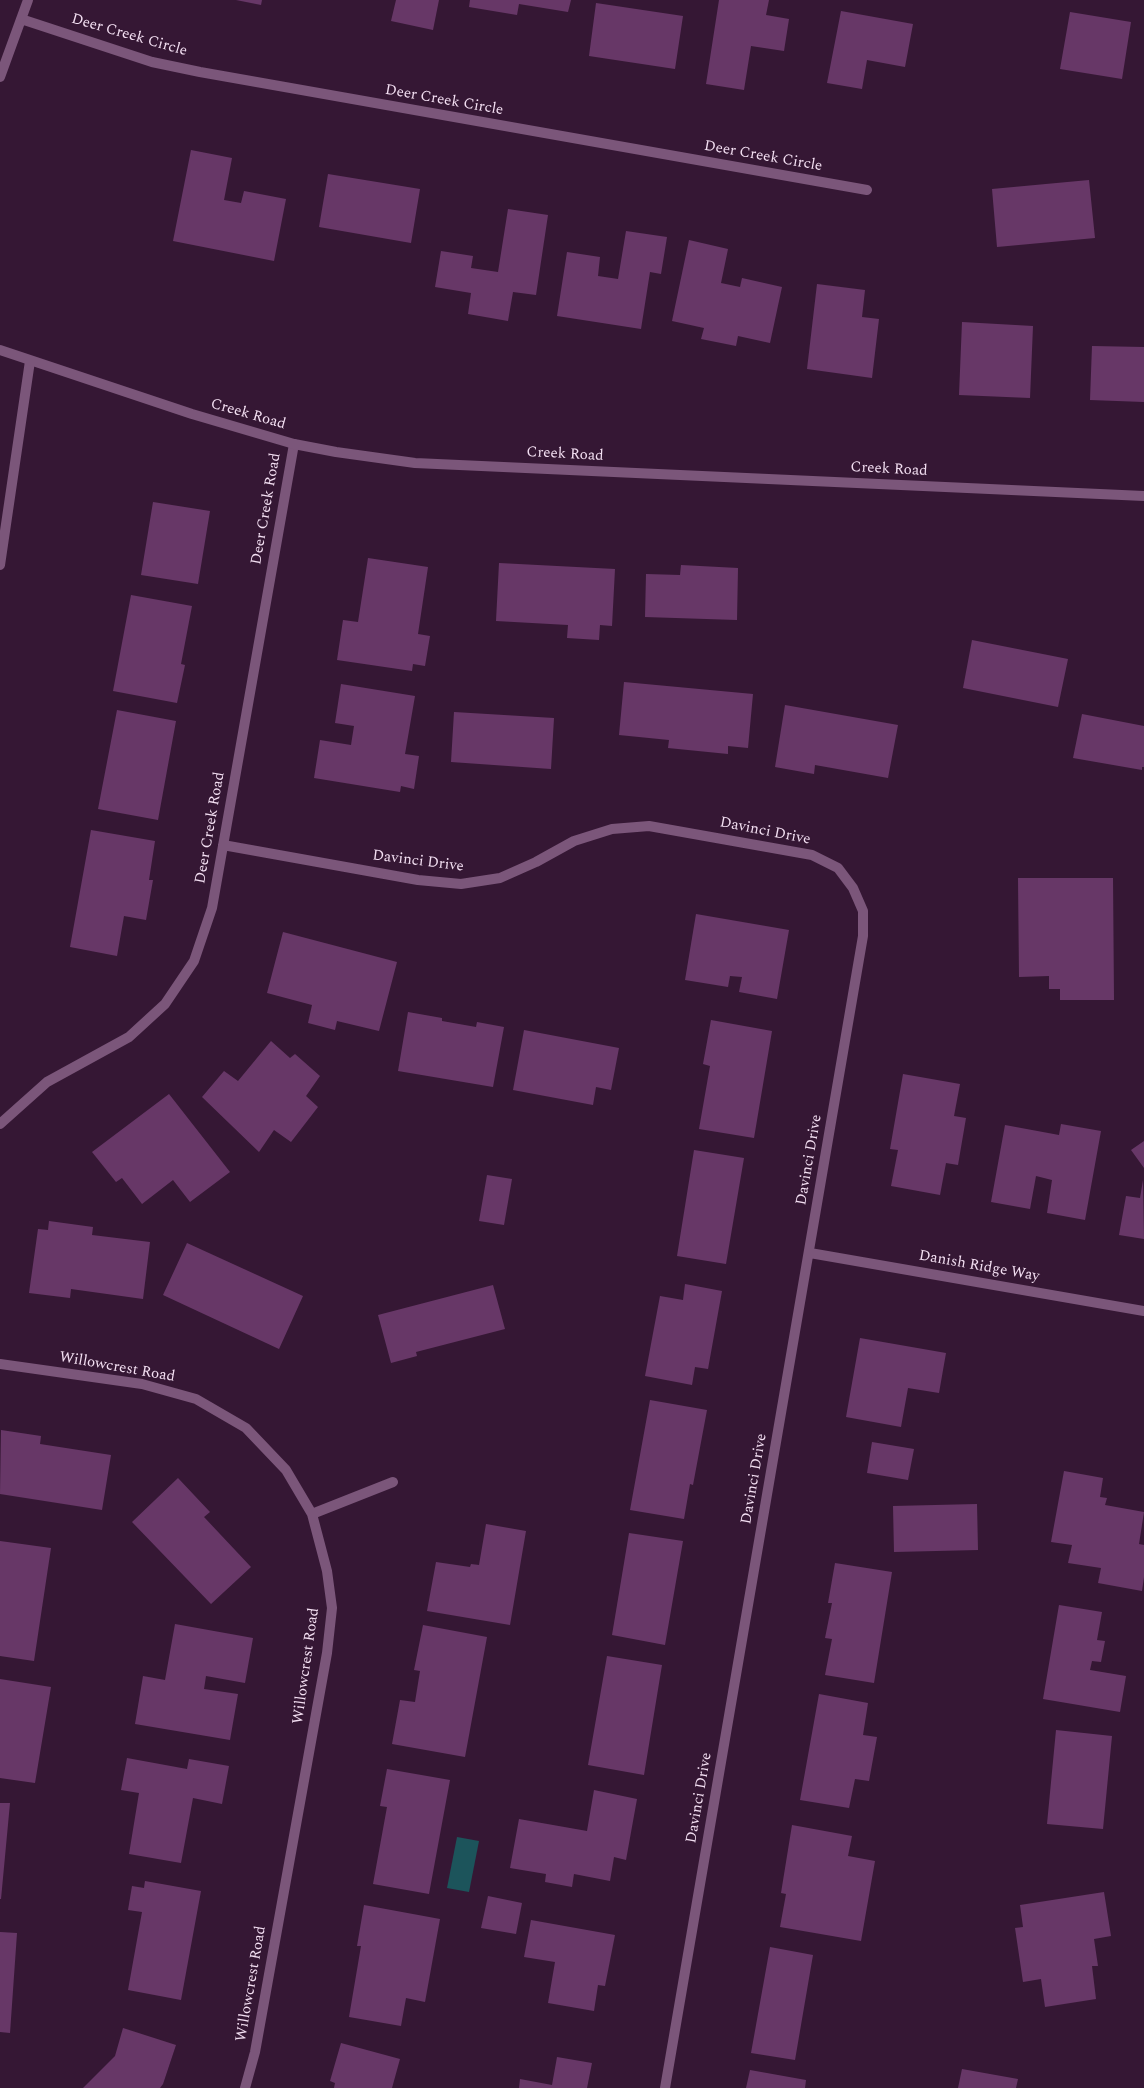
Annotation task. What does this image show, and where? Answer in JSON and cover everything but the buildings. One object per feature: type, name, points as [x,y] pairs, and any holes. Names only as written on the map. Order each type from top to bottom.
[{"type":"street","points":[[0,76],[28,0]]},
{"type":"street","name":"Deer Creek Circle","points":[[21,19],[152,62],[200,72],[867,190]]},
{"type":"street","name":"Creek Road","points":[[0,350],[192,414],[294,444],[415,462],[1144,496]]},
{"type":"street","points":[[0,565],[30,361]]},
{"type":"street","name":"Deer Creek Road","points":[[0,1124],[48,1082],[129,1037],[165,1004],[194,961],[212,908],[294,444]]},
{"type":"street","name":"Davinci Drive","points":[[223,845],[418,880],[461,884],[500,878],[536,862],[574,841],[612,829],[649,826],[812,855],[838,868],[853,888],[863,911],[863,936],[810,1252],[665,2088]]},
{"type":"street","name":"Danish Ridge Way","points":[[810,1252],[1144,1312]]},
{"type":"street","name":"Willowcrest Road","points":[[0,1364],[142,1384],[196,1399],[246,1428],[286,1470],[312,1514],[327,1571],[332,1608],[328,1645],[255,2052],[245,2088]]},
{"type":"street","points":[[312,1514],[393,1482]]},
{"type":"shaded area","points":[[457,1837],[479,1841],[469,1892],[447,1888]]}]
